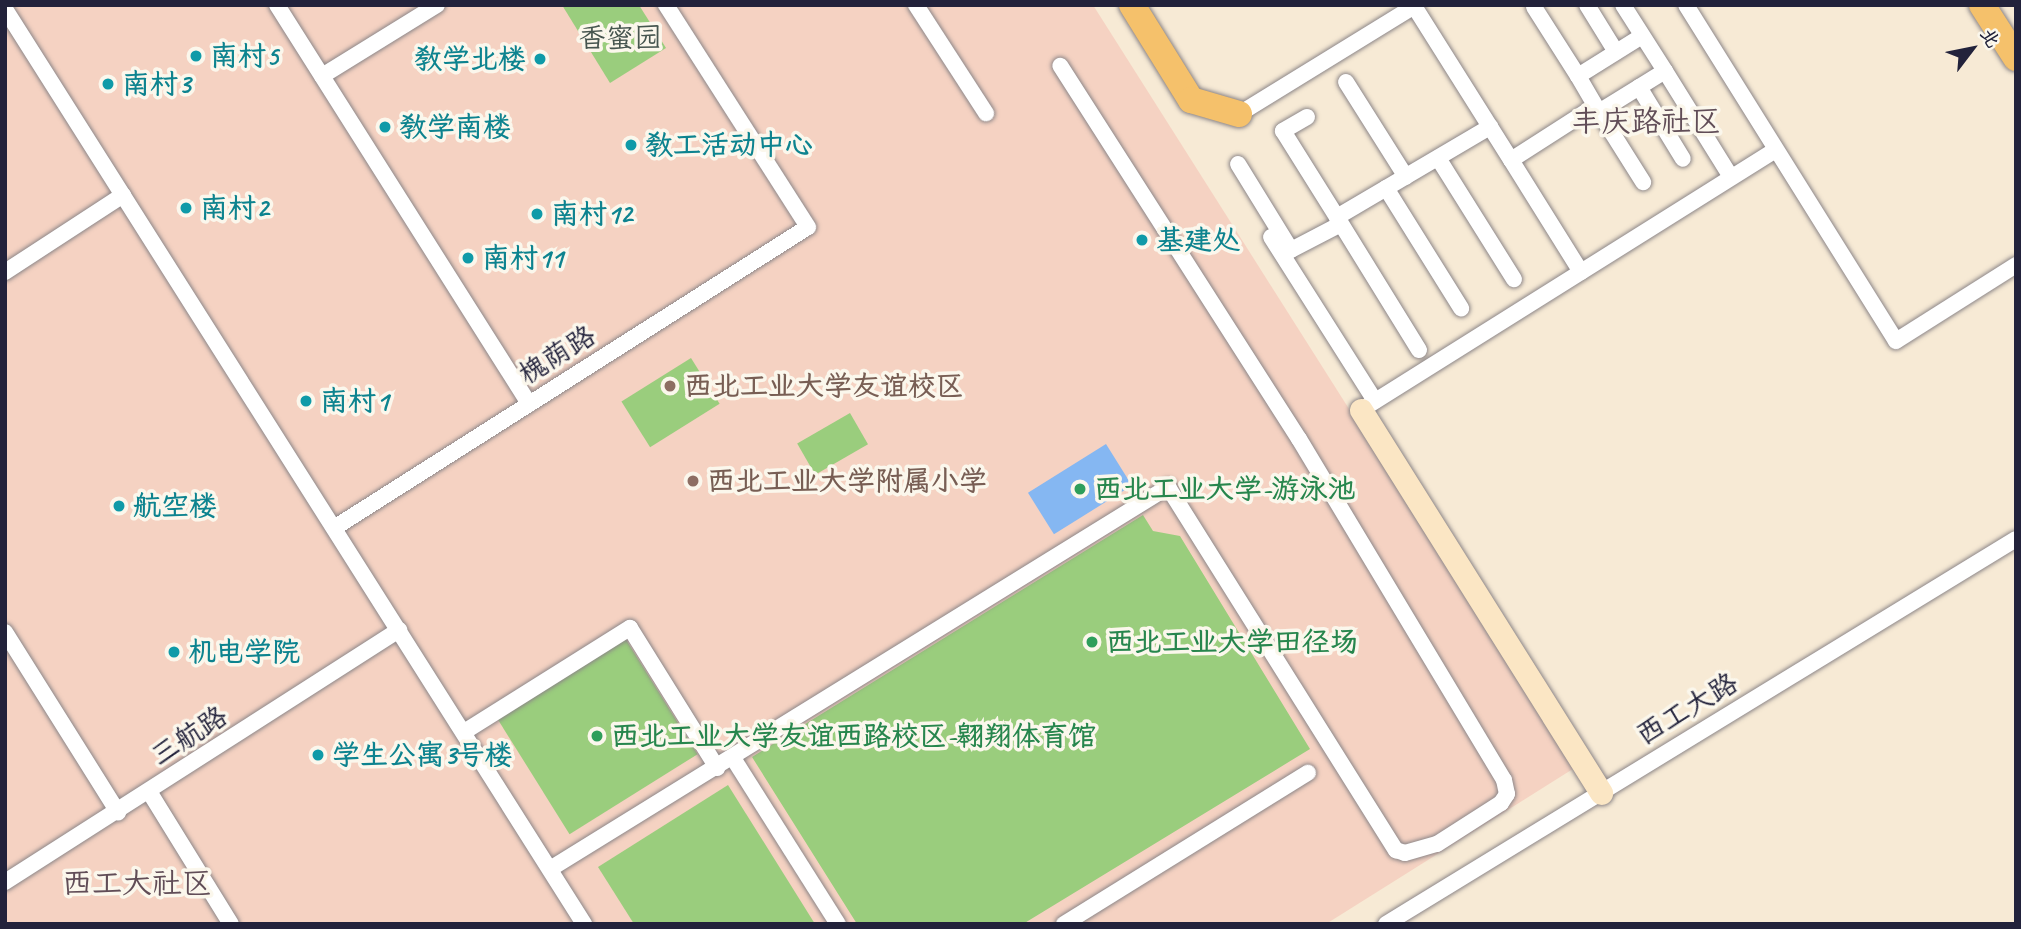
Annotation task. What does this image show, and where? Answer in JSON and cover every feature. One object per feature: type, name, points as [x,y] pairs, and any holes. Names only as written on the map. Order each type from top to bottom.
[{"type":"main road","points":[[1132,5],[1191,100],[1240,114]]},
{"type":"main road","points":[[1982,5],[2016,58]]},
{"type":"main road","points":[[1368,406],[1601,793]]},
{"type":"street","points":[[277,5],[529,404]]},
{"type":"street","points":[[322,76],[437,5]]},
{"type":"street","name":"槐荫路","points":[[334,528],[808,227],[666,5]]},
{"type":"street","points":[[916,5],[986,113]]},
{"type":"street","points":[[1587,5],[1616,52]]},
{"type":"street","points":[[1623,5],[1731,177]]},
{"type":"street","points":[[1686,5],[1896,341],[2016,265]]},
{"type":"street","points":[[1240,114],[1415,6],[1581,272]]},
{"type":"street","points":[[1534,7],[1643,182]]},
{"type":"street","points":[[9,8],[123,195],[584,924]]},
{"type":"street","points":[[1578,76],[1642,36]]},
{"type":"street","points":[[550,869],[1168,487],[1396,850],[1405,853],[1437,844],[1501,803],[1507,794],[1504,780],[1299,439],[1060,66]]},
{"type":"street","points":[[1511,160],[1665,71]]},
{"type":"street","points":[[1346,82],[1406,177]]},
{"type":"street","points":[[1639,87],[1684,159]]},
{"type":"street","points":[[1307,117],[1283,131],[1419,350]]},
{"type":"street","points":[[1238,164],[1292,250],[1386,188],[1490,127]]},
{"type":"street","points":[[1271,237],[1368,406],[1775,150]]},
{"type":"street","points":[[1438,158],[1514,279]]},
{"type":"street","points":[[1386,188],[1461,308]]},
{"type":"street","points":[[5,272],[123,195]]},
{"type":"street","name":"西工大路","points":[[1386,924],[2016,539]]},
{"type":"street","points":[[464,732],[630,628],[717,768]]},
{"type":"street","name":"三航路","points":[[5,882],[150,793],[399,630]]},
{"type":"street","points":[[5,632],[118,812]]},
{"type":"street","points":[[733,758],[838,924]]},
{"type":"street","points":[[1064,924],[1308,774]]},
{"type":"street","points":[[150,793],[231,924]]},
{"type":"shaded area","name":"西北工业大学友谊校区","points":[[5,5],[1093,5],[1576,767],[1326,924],[5,924]]},
{"type":"green space","name":"香蜜园","points":[[562,5],[639,5],[666,48],[610,83]]},
{"type":"green space","points":[[691,358],[720,404],[650,447],[621,401]]},
{"type":"green space","points":[[850,413],[868,444],[815,475],[797,444]]},
{"type":"green space","name":"西北工业大学田径场","points":[[1143,515],[1153,531],[1180,536],[1310,749],[1023,924],[857,924],[752,757]]},
{"type":"green space","name":"西北工业大学友谊西路校区-翱翔体育馆","points":[[625,638],[698,754],[570,834],[497,718]]},
{"type":"green space","points":[[728,785],[815,924],[634,924],[598,867]]},
{"type":"water","name":"西北工业大学-游泳池","points":[[1106,444],[1132,486],[1054,534],[1028,493]]},
{"type":"place","name":"南村5","points":[[196,56]]},
{"type":"place","name":"教学北楼","points":[[540,59]]},
{"type":"place","name":"南村3","points":[[108,84]]},
{"type":"place","name":"教学南楼","points":[[385,127]]},
{"type":"place","name":"教工活动中心","points":[[631,145]]},
{"type":"place","name":"南村2","points":[[186,208]]},
{"type":"place","name":"南村12","points":[[537,214]]},
{"type":"place","name":"基建处","points":[[1142,240]]},
{"type":"place","name":"南村11","points":[[468,258]]},
{"type":"place","name":"西北工业大学友谊校区","points":[[670,386]]},
{"type":"place","name":"南村1","points":[[306,401]]},
{"type":"place","name":"西北工业大学附属小学","points":[[693,481]]},
{"type":"place","name":"西北工业大学-游泳池","points":[[1080,489]]},
{"type":"place","name":"航空楼","points":[[119,506]]},
{"type":"place","name":"西北工业大学田径场","points":[[1092,642]]},
{"type":"place","name":"机电学院","points":[[174,652]]},
{"type":"place","name":"西北工业大学友谊西路校区-翱翔体育馆","points":[[597,736]]},
{"type":"place","name":"学生公寓3号楼","points":[[318,755]]},
{"type":"district","name":"丰庆路社区","points":[[1646,121]]},
{"type":"district","name":"西工大社区","points":[[137,883]]}]
